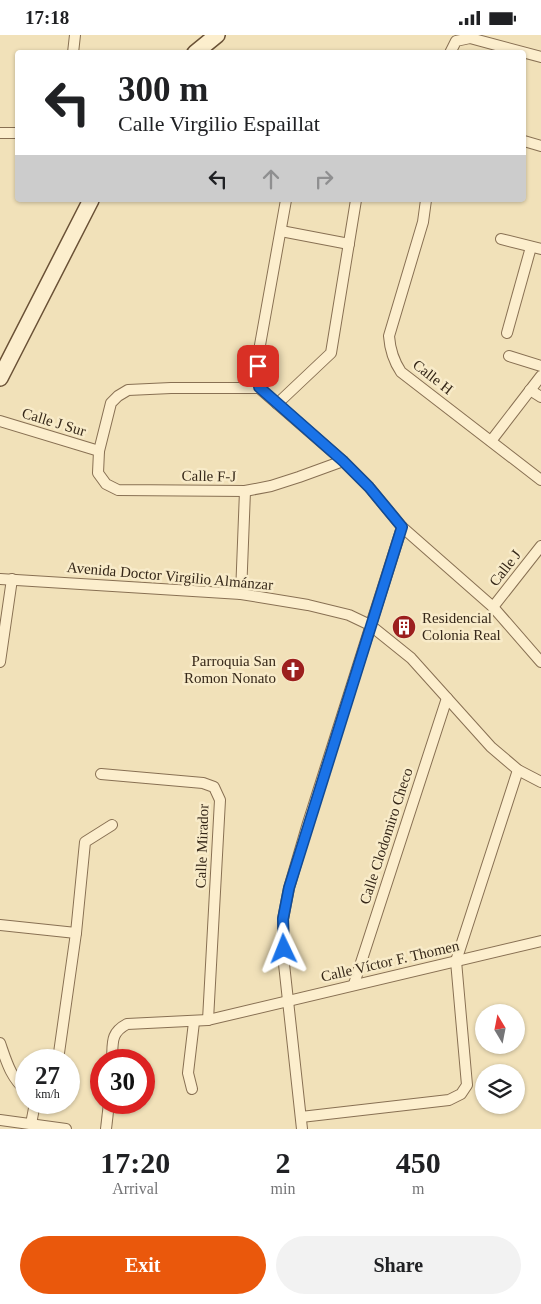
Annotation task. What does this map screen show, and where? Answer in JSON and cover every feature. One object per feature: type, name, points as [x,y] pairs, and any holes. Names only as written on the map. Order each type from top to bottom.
[{"type":"main road","points":[[199,45],[217,35]]},
{"type":"main road","points":[[0,377],[90,202]]},
{"type":"street","points":[[73,50],[75,35]]},
{"type":"street","points":[[452,50],[456,41],[470,38],[515,50]]},
{"type":"street","points":[[526,53],[541,57]]},
{"type":"street","points":[[0,133],[15,133]]},
{"type":"street","points":[[526,142],[541,146]]},
{"type":"street","points":[[80,202],[82,218]]},
{"type":"street","points":[[286,202],[260,345],[259,387],[343,461],[369,487],[402,527],[492,607],[541,661]]},
{"type":"street","points":[[277,404],[331,353],[356,202]]},
{"type":"street","name":"Calle H","points":[[426,202],[423,222],[389,336],[394,362],[401,371],[541,480]]},
{"type":"street","points":[[281,231],[349,244]]},
{"type":"street","points":[[501,239],[536,248],[507,333]]},
{"type":"street","points":[[509,357],[541,366]]},
{"type":"street","points":[[491,441],[541,376]]},
{"type":"street","points":[[99,451],[111,403],[128,390],[259,387]]},
{"type":"street","points":[[530,390],[541,397]]},
{"type":"street","name":"Calle J Sur","points":[[0,421],[99,451]]},
{"type":"street","name":"Calle F-J","points":[[99,451],[98,473],[106,483],[118,490],[245,491],[299,477],[343,461]]},
{"type":"street","points":[[241,594],[245,491]]},
{"type":"street","points":[[302,1129],[284,964],[283,919],[289,888],[402,527]]},
{"type":"street","name":"Calle J","points":[[492,607],[541,546]]},
{"type":"street","name":"Avenida Doctor Virgilio Almánzar","points":[[0,579],[241,594],[308,605],[349,615],[370,625],[411,657],[491,747],[518,769],[541,781]]},
{"type":"street","points":[[0,662],[12,579]]},
{"type":"street","name":"Calle Clodomiro Checo","points":[[354,984],[447,698]]},
{"type":"street","points":[[301,1117],[449,1100],[461,1094],[467,1085],[456,961],[518,769]]},
{"type":"street","name":"Calle Mirador","points":[[101,774],[203,783],[214,787],[220,800],[208,1020]]},
{"type":"street","points":[[60,1049],[76,933],[84,842],[112,825]]},
{"type":"street","points":[[0,925],[76,933]]},
{"type":"street","name":"Calle Víctor F. Thomen","points":[[113,1049],[113,1039],[117,1029],[126,1024],[208,1020],[541,941]]},
{"type":"street","points":[[192,1089],[188,1073],[194,1022]]},
{"type":"street","points":[[0,1043],[15,1080]]},
{"type":"street","points":[[31,1124],[33,1114]]},
{"type":"street","points":[[106,1129],[107,1114]]},
{"type":"street","points":[[0,1120],[66,1129]]},
{"type":"place","name":"Residencial Colonia Real","points":[[404,627]]},
{"type":"place","name":"Parroquia San Romon Nonato","points":[[293,670]]},
{"type":"route","points":[[258,366],[259,387],[343,461],[369,487],[402,527],[289,888],[283,919],[284,949]]}]
